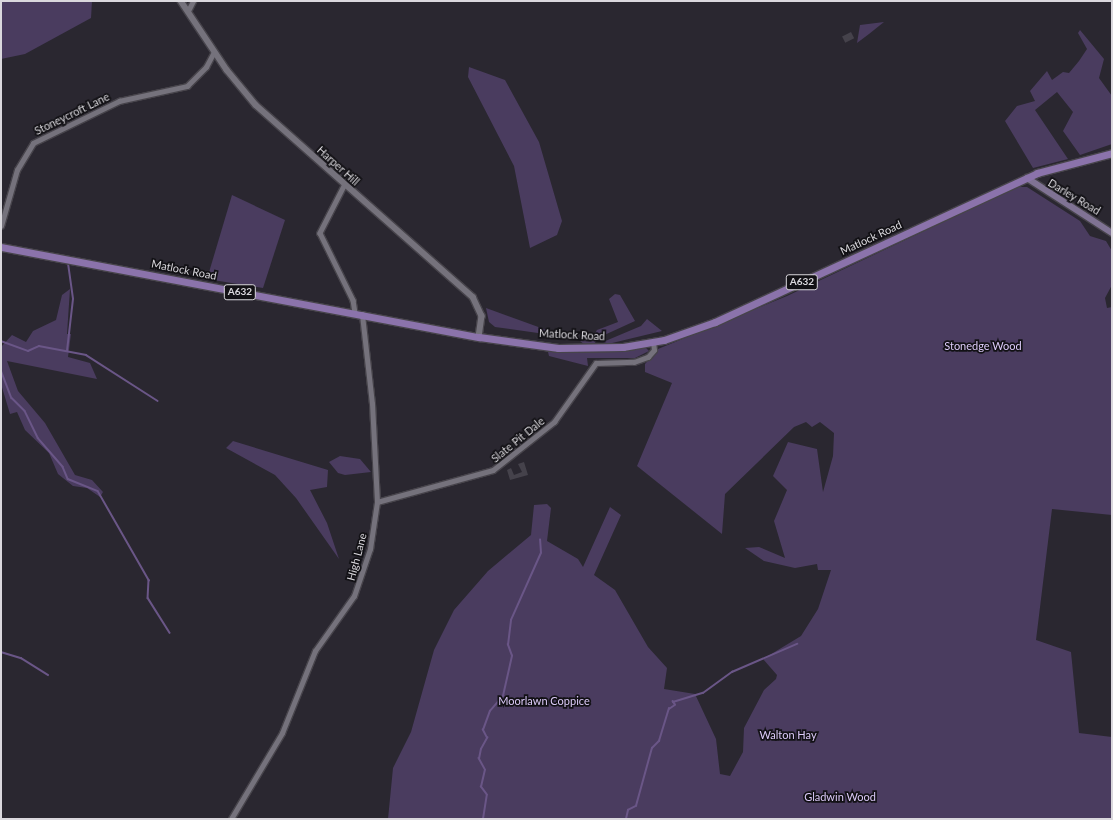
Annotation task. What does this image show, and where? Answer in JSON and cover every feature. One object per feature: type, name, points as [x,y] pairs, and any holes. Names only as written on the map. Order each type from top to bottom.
[{"type":"main road","name":"Matlock Road","points":[[1,247],[479,336],[591,350],[653,342],[715,322],[1027,178],[1112,153]]},
{"type":"main road","name":"Darley Road","points":[[1027,178],[1112,233]]},
{"type":"street","name":"Harper Hill","points":[[181,1],[214,52],[256,106],[344,186],[473,297],[482,316],[479,336]]},
{"type":"street","points":[[188,11],[193,1]]},
{"type":"street","name":"Stoneycroft Lane","points":[[1,226],[17,170],[33,143],[119,100],[187,86],[206,67],[214,52]]},
{"type":"street","name":"High Lane","points":[[231,819],[282,733],[315,651],[354,596],[370,549],[377,502],[372,397],[358,314],[353,300],[320,233],[344,186]]},
{"type":"street","name":"Slate Pit Dale","points":[[377,502],[493,470],[554,422],[596,363],[634,362],[648,357],[654,350],[653,342]]},
{"type":"green space","points":[[1,1],[92,1],[91,18],[25,54],[1,59]]},
{"type":"green space","points":[[884,22],[869,34],[857,43],[860,25]]},
{"type":"green space","points":[[1080,30],[1104,59],[1099,78],[1112,96],[1112,144],[1080,155],[1063,131],[1073,112],[1057,92],[1035,110],[1068,159],[1033,168],[1005,121],[1017,106],[1035,101],[1030,91],[1047,71],[1052,80],[1063,72],[1069,73],[1079,61],[1087,49],[1078,33]]},
{"type":"green space","points":[[469,67],[505,80],[539,142],[562,221],[557,235],[530,248],[514,166],[468,77]]},
{"type":"green space","points":[[1017,187],[1027,187],[1080,221],[1090,236],[1106,241],[1112,251],[1112,285],[1105,298],[1107,308],[1112,307],[1112,515],[1052,509],[1036,640],[1071,652],[1079,733],[1112,737],[1112,819],[388,819],[393,768],[411,732],[434,650],[454,610],[488,571],[531,535],[534,505],[547,504],[551,508],[547,541],[578,559],[583,567],[610,507],[621,515],[594,575],[615,590],[648,647],[667,668],[664,689],[695,694],[716,739],[720,774],[730,776],[743,752],[744,728],[764,690],[776,679],[777,675],[763,659],[801,636],[818,609],[831,570],[818,570],[817,564],[795,568],[764,561],[745,548],[759,547],[785,558],[774,521],[787,490],[773,476],[788,442],[817,449],[823,492],[833,456],[834,433],[820,422],[812,427],[806,422],[794,427],[725,494],[722,534],[637,466],[672,383],[645,372],[645,364],[658,349],[787,296]]},
{"type":"green space","points":[[232,195],[285,220],[263,288],[207,279]]},
{"type":"green space","points":[[70,289],[67,334],[71,334],[68,357],[90,363],[97,379],[7,361],[18,391],[45,423],[75,475],[92,480],[103,492],[100,497],[87,488],[73,486],[58,474],[49,453],[25,430],[17,412],[10,414],[1,384],[1,347],[12,335],[26,342],[33,331],[56,320],[62,295]]},
{"type":"green space","points":[[615,294],[620,295],[635,321],[600,337],[593,345],[585,345],[580,341],[592,338],[597,330],[618,322],[609,299]]},
{"type":"green space","points":[[486,308],[566,337],[495,327],[489,322]]},
{"type":"green space","points":[[647,319],[662,331],[608,344],[603,342],[641,326]]},
{"type":"green space","points":[[645,347],[649,351],[635,358],[587,358],[588,366],[549,356],[548,352],[614,352]]},
{"type":"green space","points":[[233,441],[328,470],[327,487],[310,490],[327,523],[339,559],[296,498],[275,475],[226,448]]},
{"type":"green space","points":[[340,456],[360,459],[371,472],[345,475],[338,473],[329,462]]},
{"type":"building","points":[[851,32],[854,38],[845,43],[842,37]]},
{"type":"building","points":[[524,462],[528,475],[510,480],[507,470],[511,468],[514,475],[522,472],[518,464]]},
{"type":"waterway","points":[[67,351],[73,299],[68,265]]},
{"type":"waterway","points":[[1,341],[28,351],[39,346],[86,355],[158,401]]},
{"type":"waterway","points":[[1,370],[12,398],[25,411],[38,438],[63,467],[68,479],[98,491],[149,580],[148,598],[170,633]]},
{"type":"waterway","points":[[483,819],[487,795],[481,787],[485,770],[479,759],[481,749],[487,738],[483,730],[490,711],[503,696],[512,656],[508,645],[511,620],[541,553],[540,540]]},
{"type":"waterway","points":[[626,819],[628,810],[636,806],[652,748],[659,741],[669,709],[675,705],[673,702],[703,693],[732,672],[797,644]]},
{"type":"waterway","points":[[1,652],[21,658],[48,675]]},
{"type":"park label","name":"Stonedge Wood","points":[[983,346]]},
{"type":"park label","name":"Moorlawn Coppice","points":[[544,701]]},
{"type":"park label","name":"Walton Hay","points":[[788,735]]},
{"type":"park label","name":"Gladwin Wood","points":[[840,797]]}]
